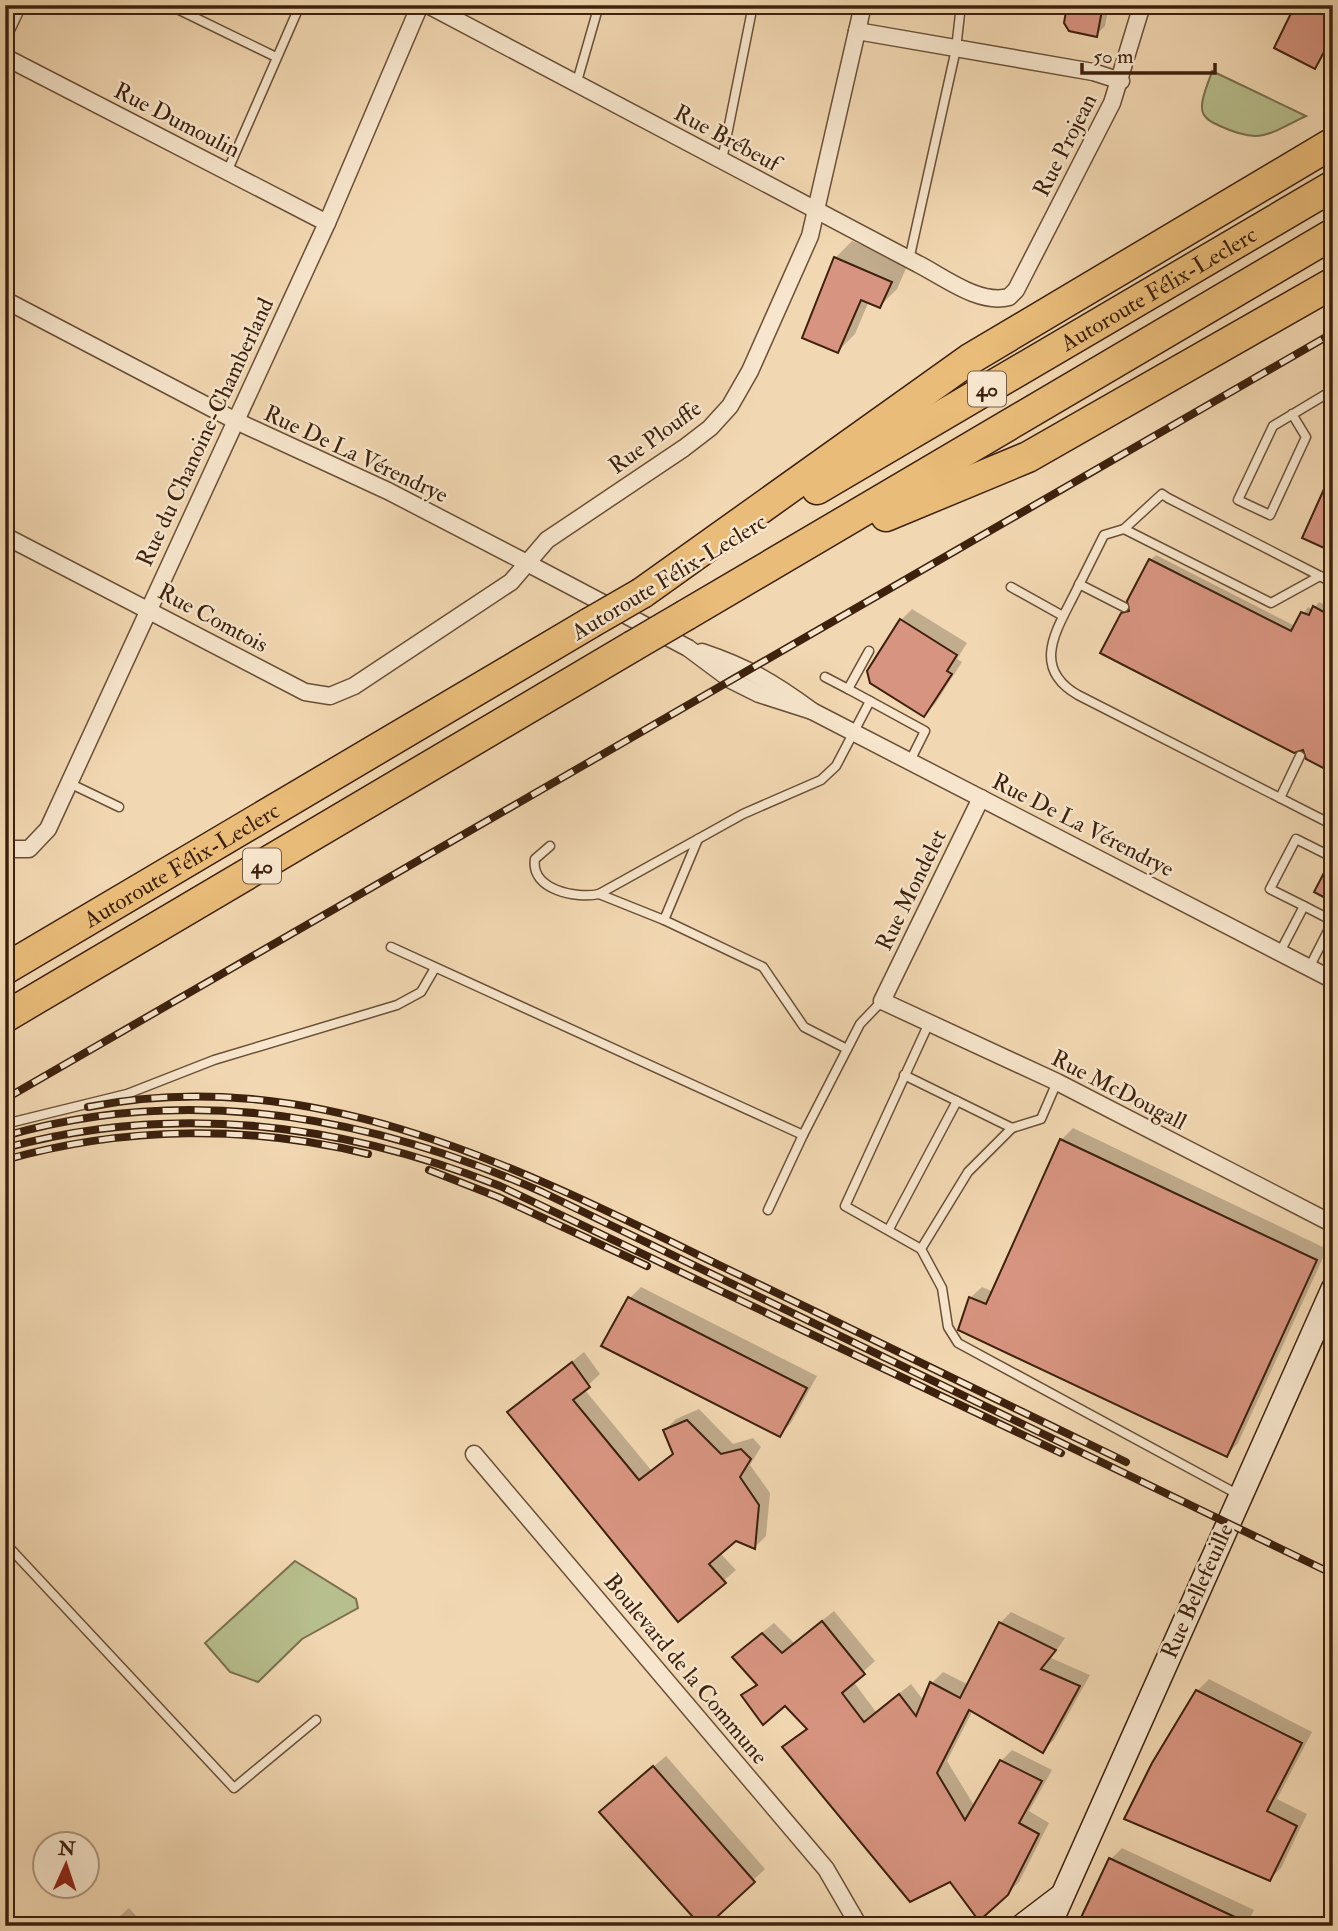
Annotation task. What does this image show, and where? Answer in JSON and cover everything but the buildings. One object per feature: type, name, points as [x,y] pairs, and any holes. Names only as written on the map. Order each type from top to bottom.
[{"type":"highway","points":[[642,593],[970,359],[1333,143]]},
{"type":"highway","name":"Autoroute Félix-Leclerc","points":[[5,969],[1333,186]]},
{"type":"highway","name":"Autoroute Félix-Leclerc","points":[[5,1017],[1333,234]]},
{"type":"highway","points":[[782,559],[1028,457],[1333,283]]},
{"type":"main road","name":"Rue Bellefeuille","points":[[1049,1926],[1333,1289]]},
{"type":"main road","name":"Rue Bellefeuille","points":[[1022,1926],[1062,1895]]},
{"type":"street","name":"Rue du Chanoine-Chamberland","points":[[5,849],[24,850],[37,844],[48,829],[327,223],[421,5]]},
{"type":"street","name":"Rue Brébeuf","points":[[428,5],[909,260],[982,296],[1009,298]]},
{"type":"street","name":"Rue Plouffe","points":[[327,696],[354,686],[511,582],[547,540],[684,448],[730,406],[750,371],[810,236],[863,5]]},
{"type":"street","name":"Rue Projean","points":[[1009,298],[1086,156],[1121,81],[1142,5]]},
{"type":"street","points":[[857,31],[1093,72],[1121,81]]},
{"type":"street","name":"Rue Dumoulin","points":[[5,57],[327,223]]},
{"type":"street","name":"Rue De La Vérendrye","points":[[5,300],[236,421],[388,491],[688,648],[740,664],[767,678],[812,711],[1333,980]]},
{"type":"street","name":"Rue Comtois","points":[[5,536],[302,690],[327,696]]},
{"type":"street","name":"Rue Mondelet","points":[[882,1001],[981,798]]},
{"type":"street","name":"Rue McDougall","points":[[882,1001],[1056,1082],[1333,1224]]},
{"type":"street","name":"Boulevard de la Commune","points":[[474,1454],[826,1869],[857,1923]]},
{"type":"lane","points":[[5,41],[22,5]]},
{"type":"lane","points":[[169,5],[276,57]]},
{"type":"lane","points":[[227,172],[300,5]]},
{"type":"lane","points":[[576,85],[599,5]]},
{"type":"lane","points":[[722,162],[753,5]]},
{"type":"lane","points":[[909,260],[956,49],[961,5]]},
{"type":"lane","points":[[1292,414],[1306,437],[1270,515],[1238,500],[1273,426],[1292,414],[1333,390]]},
{"type":"lane","points":[[1333,583],[1162,494],[1124,529],[1104,535],[1063,616],[1050,650],[1054,670],[1065,686],[1333,825]]},
{"type":"lane","points":[[1124,529],[1271,603],[1320,576]]},
{"type":"lane","points":[[1079,584],[1124,607]]},
{"type":"lane","points":[[1012,587],[1063,616]]},
{"type":"lane","points":[[848,689],[869,650]]},
{"type":"lane","points":[[825,677],[925,730],[910,761]]},
{"type":"lane","points":[[550,846],[535,859],[535,870],[540,877],[568,893],[588,896],[599,894],[743,814],[821,780],[836,766],[870,701]]},
{"type":"lane","points":[[1280,798],[1300,756]]},
{"type":"lane","points":[[69,783],[119,807]]},
{"type":"lane","points":[[664,920],[698,839]]},
{"type":"lane","points":[[1310,968],[1333,921],[1270,889],[1296,839],[1332,857]]},
{"type":"lane","points":[[599,894],[664,920],[762,967],[804,1027],[847,1049]]},
{"type":"lane","points":[[1280,952],[1304,906]]},
{"type":"lane","points":[[391,947],[803,1135]]},
{"type":"lane","points":[[5,1124],[127,1094],[214,1059],[397,1005],[421,992],[435,968]]},
{"type":"lane","points":[[768,1210],[860,1024],[882,1001]]},
{"type":"lane","points":[[929,1023],[845,1206],[921,1249],[942,1288],[948,1327],[958,1343],[1239,1495]]},
{"type":"lane","points":[[904,1075],[1012,1128]]},
{"type":"lane","points":[[921,1249],[968,1172],[1012,1128],[1041,1119],[1056,1082]]},
{"type":"lane","points":[[889,1230],[957,1101]]},
{"type":"lane","points":[[5,1543],[234,1788],[316,1720]]},
{"type":"green space","points":[[1212,71],[1306,116],[1273,132],[1255,136],[1217,125],[1202,112],[1204,94]]},
{"type":"green space","points":[[295,1561],[356,1599],[358,1608],[302,1639],[258,1682],[230,1672],[205,1643]]},
{"type":"railway","points":[[5,1099],[1333,333]]},
{"type":"railway","points":[[88,1107],[176,1097],[262,1100],[347,1115],[430,1138],[591,1204],[1126,1462]]},
{"type":"railway","points":[[5,1136],[73,1120],[142,1112],[210,1110],[278,1116],[345,1127],[412,1144],[542,1192],[1333,1574]]},
{"type":"railway","points":[[5,1148],[68,1134],[131,1126],[193,1123],[256,1126],[317,1134],[440,1164],[500,1186],[1061,1453]]},
{"type":"railway","points":[[5,1160],[95,1141],[186,1133],[278,1138],[368,1154]]},
{"type":"railway","points":[[429,1170],[498,1197],[647,1266]]}]
